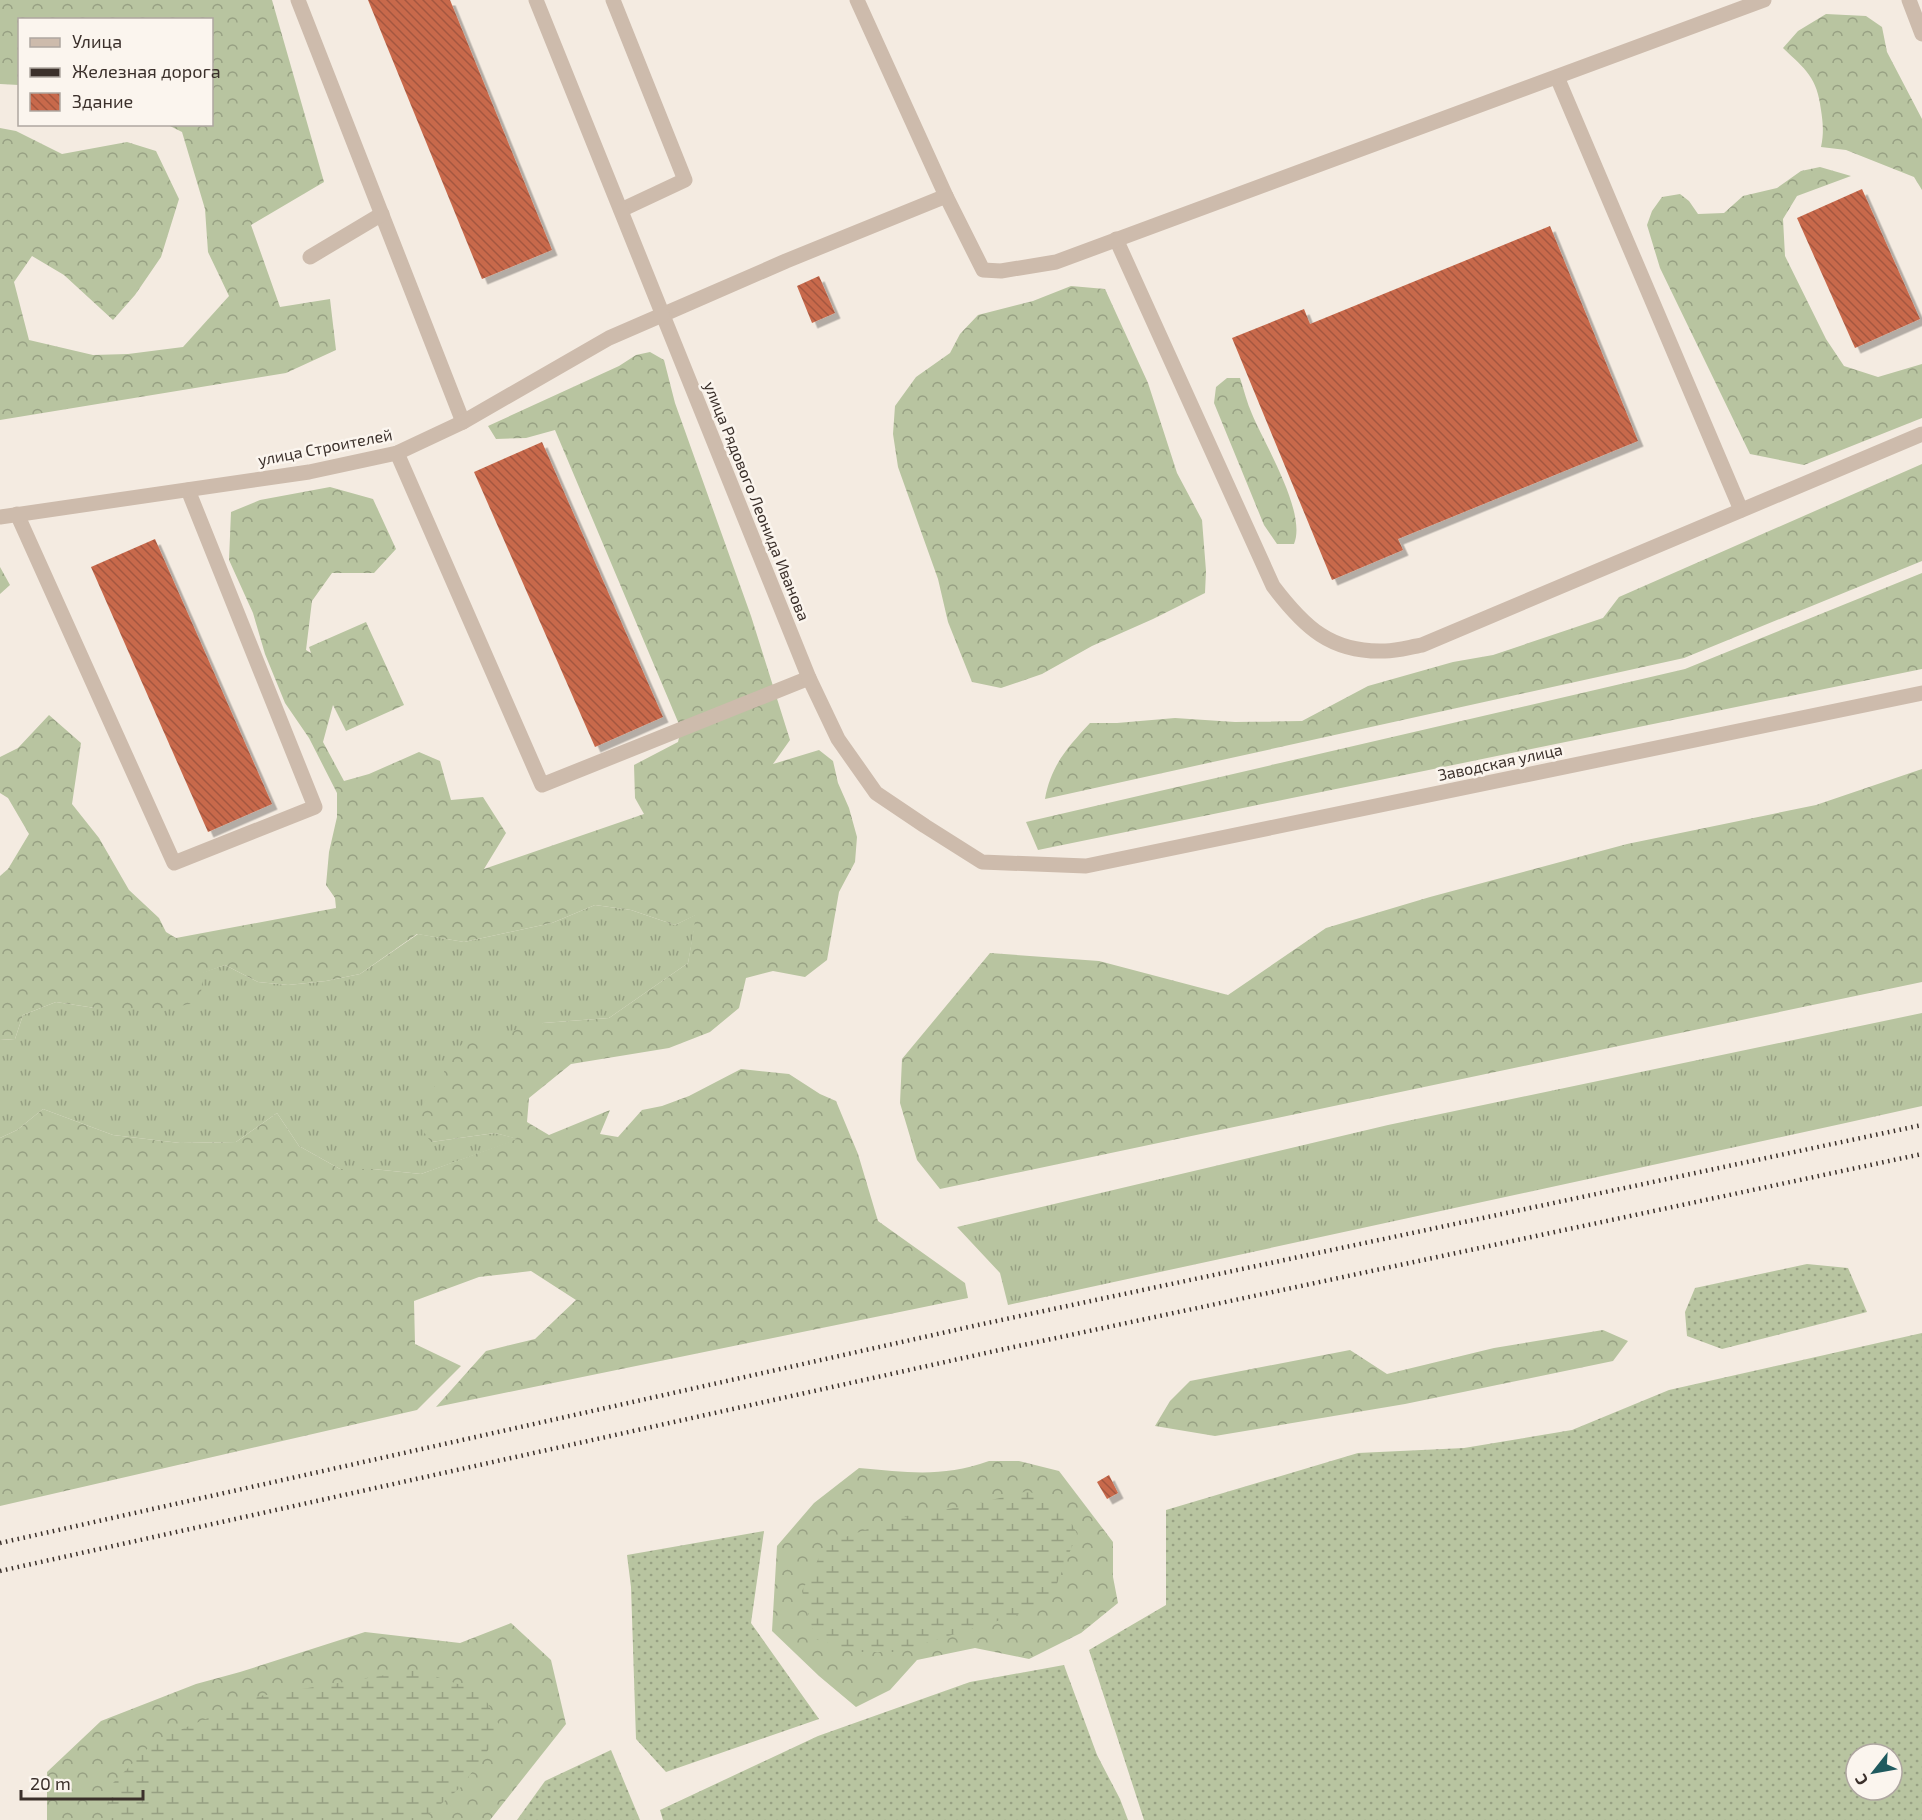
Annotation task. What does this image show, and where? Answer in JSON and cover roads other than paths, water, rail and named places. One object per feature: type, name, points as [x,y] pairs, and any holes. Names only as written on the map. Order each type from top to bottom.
[{"type":"street","points":[[298,0],[463,422]]},
{"type":"street","name":"улица Рядового Леонида Иванова","points":[[536,0],[810,678],[838,739],[876,793],[982,862],[1086,866]]},
{"type":"street","points":[[613,0],[685,180],[621,210]]},
{"type":"street","points":[[857,0],[945,196],[982,270],[1001,271],[1056,262],[1764,0]]},
{"type":"street","points":[[1909,0],[1922,34]]},
{"type":"street","points":[[1557,77],[1741,510]]},
{"type":"street","name":"улица Строителей","points":[[0,517],[309,472],[396,453],[463,422],[609,338],[786,261],[945,196]]},
{"type":"street","points":[[310,257],[382,214]]},
{"type":"street","points":[[1116,239],[1273,586],[1290,609],[1327,640],[1354,650],[1387,651],[1422,645],[1922,434]]},
{"type":"street","points":[[396,453],[542,784],[810,678]]},
{"type":"street","points":[[17,514],[174,863],[315,807],[188,490]]},
{"type":"street","name":"Заводская улица","points":[[1086,866],[1922,693]]},
{"type":"railway","points":[[0,1543],[987,1323],[1922,1125]]},
{"type":"railway","points":[[0,1571],[995,1351],[1922,1154]]}]
